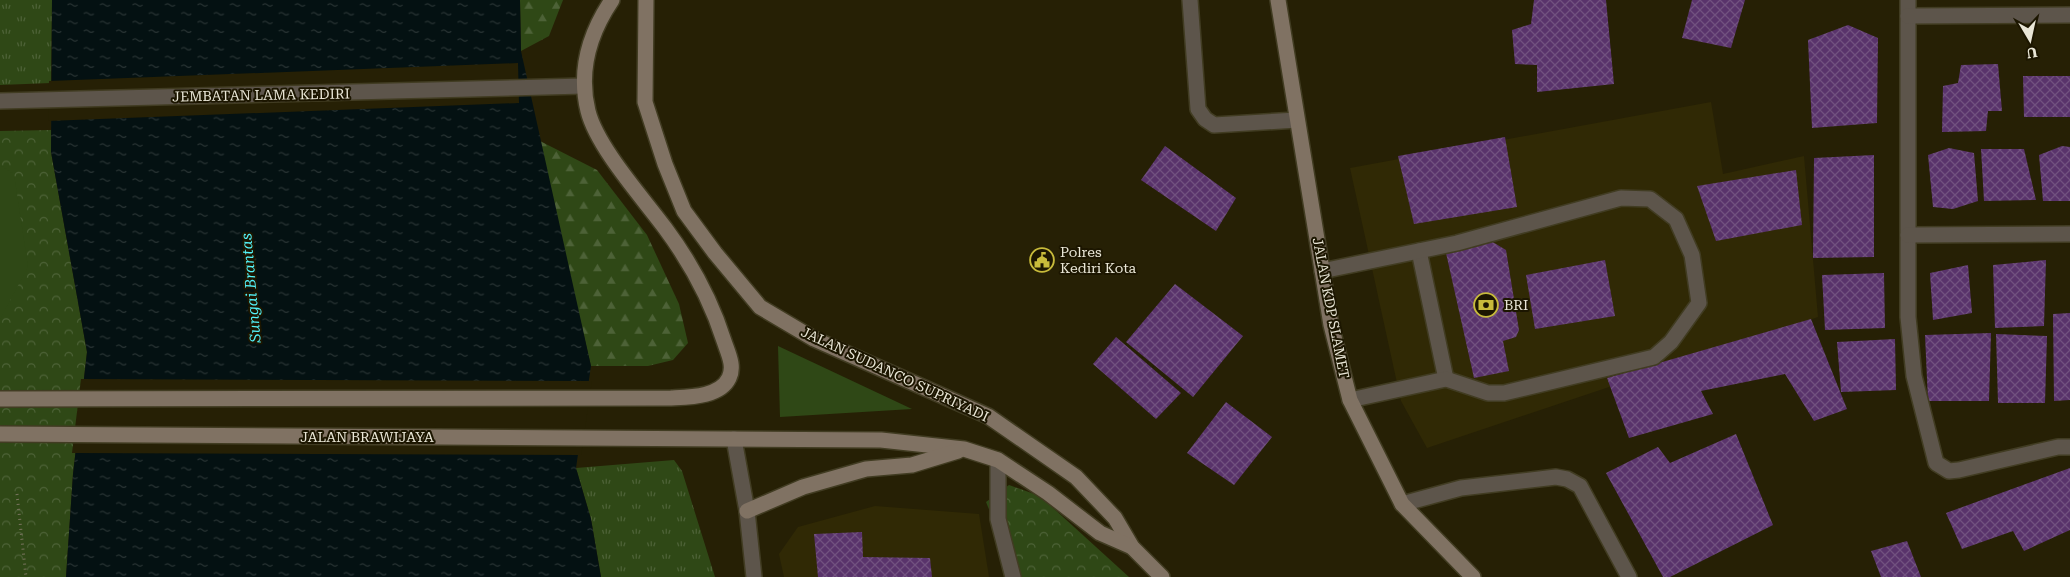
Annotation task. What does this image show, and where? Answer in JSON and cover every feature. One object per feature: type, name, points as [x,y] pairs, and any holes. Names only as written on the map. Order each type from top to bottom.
[{"type":"main road","points":[[0,399],[671,398],[695,397],[718,389],[729,378],[732,365],[715,312],[692,269],[609,153],[589,113],[583,86],[588,44],[599,19],[612,0]]},
{"type":"main road","name":"JALAN SUDANCO SUPRIYADI","points":[[646,0],[645,102],[665,164],[684,211],[715,253],[760,306],[814,339],[988,416],[1076,477],[1115,518],[1132,547],[1162,577]]},
{"type":"main road","name":"JALAN KDP SLAMET","points":[[1278,0],[1331,325],[1350,400],[1402,504],[1473,577]]},
{"type":"main road","name":"JALAN BRAWIJAYA","points":[[0,434],[881,440],[964,449],[998,460],[1048,493],[1100,533],[1132,547]]},
{"type":"main road","points":[[748,511],[803,488],[866,469],[912,464],[964,449]]},
{"type":"street","points":[[1190,0],[1198,109],[1205,119],[1214,125],[1297,120]]},
{"type":"street","points":[[1908,0],[1908,317],[1914,376],[1936,463],[1950,471],[1959,470],[2058,447],[2070,447]]},
{"type":"street","points":[[1908,16],[2070,15]]},
{"type":"street","name":"JEMBATAN LAMA KEDIRI","points":[[0,102],[583,86]]},
{"type":"street","points":[[1322,271],[1457,243],[1620,198],[1650,198],[1676,219],[1692,255],[1699,303],[1670,342],[1654,357],[1504,393],[1488,393],[1446,379],[1350,400]]},
{"type":"street","points":[[1908,235],[2070,234]]},
{"type":"street","points":[[1419,251],[1446,379]]},
{"type":"street","points":[[734,439],[748,511],[754,577]]},
{"type":"street","points":[[998,460],[998,519],[1013,577]]},
{"type":"street","points":[[1402,504],[1461,488],[1556,477],[1567,479],[1580,486],[1629,577]]},
{"type":"path","points":[[17,494],[26,577]]},
{"type":"shaded area","points":[[1711,102],[1723,174],[1804,156],[1818,317],[1427,448],[1401,401],[1350,168]]},
{"type":"shaded area","points":[[875,506],[979,514],[989,577],[784,577],[779,554],[798,527]]},
{"type":"green space","points":[[0,0],[52,0],[51,83],[0,85]]},
{"type":"green space","points":[[520,0],[563,0],[549,36],[521,51]]},
{"type":"green space","points":[[51,130],[51,152],[87,352],[73,474],[66,577],[0,577],[0,131]]},
{"type":"green space","points":[[538,140],[597,170],[647,235],[679,304],[688,343],[673,360],[648,366],[591,366]]},
{"type":"green space","points":[[0,165],[14,174],[28,267],[0,319]]},
{"type":"green space","points":[[778,346],[912,409],[780,417]]},
{"type":"green space","points":[[674,460],[682,471],[715,577],[601,577],[591,519],[576,468]]},
{"type":"green space","points":[[1009,485],[1040,496],[1129,577],[1020,577],[1013,568],[986,502]]},
{"type":"water","name":"Sungai Brantas","points":[[52,0],[520,0],[521,51],[591,366],[576,468],[591,519],[601,577],[66,577],[73,474],[87,352],[51,152]]},
{"type":"pier","points":[[518,63],[519,103],[48,121],[49,81]]},
{"type":"pier","points":[[81,379],[592,381],[581,455],[72,453]]},
{"type":"building","points":[[1534,0],[1606,0],[1614,84],[1537,92],[1537,65],[1515,64],[1512,30],[1531,24]]},
{"type":"building","points":[[1692,0],[1745,0],[1731,48],[1682,38]]},
{"type":"building","points":[[1848,25],[1878,38],[1877,123],[1812,128],[1808,40]]},
{"type":"building","points":[[1998,64],[2002,111],[1988,111],[1986,131],[1942,132],[1943,86],[1958,83],[1961,65]]},
{"type":"building","points":[[2023,76],[2070,76],[2070,117],[2024,117]]},
{"type":"building","points":[[1505,137],[1517,207],[1414,224],[1398,156]]},
{"type":"building","points":[[1165,146],[1236,198],[1216,231],[1141,180]]},
{"type":"building","points":[[2062,146],[2070,147],[2070,201],[2043,201],[2039,155]]},
{"type":"building","points":[[1949,148],[1974,153],[1978,201],[1953,209],[1933,207],[1928,155]]},
{"type":"building","points":[[1981,149],[2024,149],[2036,200],[1984,201]]},
{"type":"building","points":[[1874,155],[1874,257],[1813,258],[1814,158]]},
{"type":"building","points":[[1796,170],[1802,225],[1716,241],[1697,186]]},
{"type":"building","name":"BRI","points":[[1491,241],[1506,250],[1519,330],[1516,337],[1503,341],[1509,371],[1474,378],[1446,253]]},
{"type":"building","points":[[1605,260],[1615,316],[1535,329],[1526,275]]},
{"type":"building","points":[[2046,260],[2044,326],[1995,328],[1993,265]]},
{"type":"building","points":[[1968,265],[1972,313],[1933,320],[1930,273]]},
{"type":"building","points":[[1884,273],[1885,328],[1825,330],[1822,275]]},
{"type":"building","points":[[1175,284],[1243,336],[1193,397],[1126,342]]},
{"type":"building","points":[[2070,313],[2070,400],[2054,401],[2053,314]]},
{"type":"building","points":[[1811,319],[1847,409],[1814,421],[1785,374],[1701,391],[1713,414],[1629,438],[1607,378]]},
{"type":"building","points":[[1991,333],[1989,401],[1928,401],[1925,335]]},
{"type":"building","points":[[1996,334],[2047,336],[2045,403],[1998,403]]},
{"type":"building","points":[[1116,337],[1181,393],[1156,419],[1093,364]]},
{"type":"building","points":[[1895,339],[1896,390],[1841,392],[1837,342]]},
{"type":"building","points":[[1226,402],[1272,437],[1234,485],[1187,453]]},
{"type":"building","points":[[1736,434],[1773,525],[1670,577],[1663,577],[1606,473],[1658,447],[1670,463]]},
{"type":"building","points":[[2070,468],[2070,530],[2024,551],[2013,531],[1962,549],[1946,513]]},
{"type":"building","points":[[862,532],[863,557],[930,558],[932,577],[818,577],[814,534]]},
{"type":"building","points":[[1907,541],[1921,577],[1881,577],[1871,551]]},
{"type":"place","name":"Polres Kediri Kota","points":[[1042,260]]},
{"type":"place","name":"BRI","points":[[1486,305]]}]
